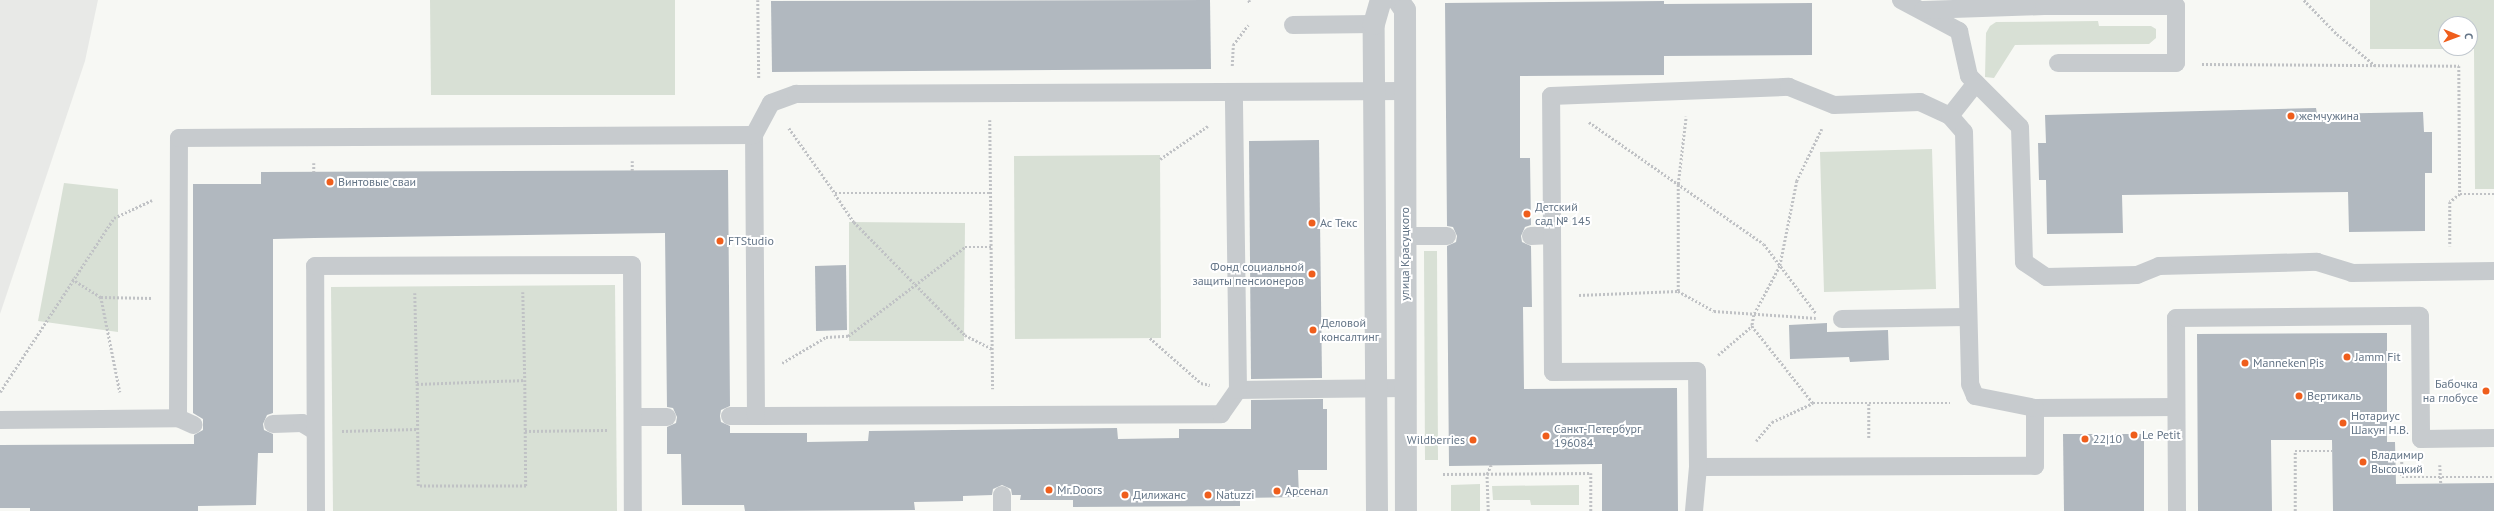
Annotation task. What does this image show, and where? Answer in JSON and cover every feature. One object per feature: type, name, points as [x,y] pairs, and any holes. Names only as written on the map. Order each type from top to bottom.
[{"type":"street","points":[[1377,511],[1374,24],[1381,0]]},
{"type":"street","name":"улица Красуцкого","points":[[1398,0],[1405,10],[1406,511]]},
{"type":"lane","points":[[1901,0],[1923,10],[1959,31],[1969,76],[2020,127],[2024,262],[2046,277],[2138,275],[2159,266],[2309,262],[2352,273],[2494,271]]},
{"type":"lane","points":[[1923,10],[2044,6],[2176,6],[2176,63],[2058,63]]},
{"type":"lane","points":[[1293,25],[1374,24]]},
{"type":"lane","points":[[1950,116],[1976,83]]},
{"type":"lane","points":[[1694,511],[1698,467],[1697,371],[1553,372],[1551,96],[1789,87],[1834,105],[1920,102],[1950,116],[1964,132],[1966,317],[1970,384],[1975,396],[2035,408],[2176,407]]},
{"type":"lane","points":[[756,416],[754,135],[771,103],[796,94],[1405,91]]},
{"type":"lane","points":[[730,416],[996,422],[1221,414],[1238,390],[1234,92]]},
{"type":"lane","points":[[0,420],[126,419],[186,422],[179,299],[179,138],[754,135]]},
{"type":"lane","points":[[1531,236],[1552,235]]},
{"type":"lane","points":[[1406,236],[1447,236]]},
{"type":"lane","points":[[316,511],[315,266],[632,265],[633,511]]},
{"type":"lane","points":[[2177,511],[2176,318],[2420,316],[2421,439],[2494,438]]},
{"type":"lane","points":[[1842,319],[1966,317]]},
{"type":"lane","points":[[1238,390],[1406,388]]},
{"type":"lane","points":[[1698,467],[2035,466],[2035,408]]},
{"type":"lane","points":[[633,423],[667,417]]},
{"type":"lane","points":[[273,424],[302,423],[315,431]]},
{"type":"path","points":[[758,0],[760,84]]},
{"type":"path","points":[[2304,0],[2337,34],[2377,67]]},
{"type":"path","points":[[1234,92],[1231,80],[1234,46],[1248,25]]},
{"type":"path","points":[[2176,63],[2377,67],[2459,66],[2460,194]]},
{"type":"path","points":[[1678,291],[1678,184],[1689,91]]},
{"type":"path","points":[[990,93],[992,349],[996,422]]},
{"type":"path","points":[[1551,96],[1764,244],[1820,318],[1714,312],[1678,291],[1552,296]]},
{"type":"path","points":[[1697,371],[1752,326],[1754,315],[1780,266],[1797,182],[1834,105]]},
{"type":"path","points":[[1160,159],[1211,124],[1234,114]]},
{"type":"path","points":[[788,127],[854,222],[965,335],[992,349]]},
{"type":"path","points":[[0,392],[72,279],[114,218],[179,186]]},
{"type":"path","points":[[835,193],[991,192]]},
{"type":"path","points":[[2450,271],[2450,202],[2460,194],[2494,194]]},
{"type":"path","points":[[756,378],[826,337],[848,336],[965,247],[991,247]]},
{"type":"path","points":[[415,266],[418,486],[526,486],[523,265]]},
{"type":"path","points":[[72,279],[101,297],[179,299]]},
{"type":"path","points":[[101,297],[126,419]]},
{"type":"path","points":[[1752,326],[1813,403]]},
{"type":"path","points":[[1150,338],[1201,383]]},
{"type":"path","points":[[417,384],[525,380]]},
{"type":"path","points":[[1734,467],[1772,422],[1813,403],[1943,405],[1975,396]]},
{"type":"path","points":[[1869,404],[1869,466]]},
{"type":"path","points":[[525,431],[633,423]]},
{"type":"path","points":[[315,431],[417,429]]},
{"type":"path","points":[[2402,450],[2402,477],[2494,477]]},
{"type":"path","points":[[2295,511],[2295,451],[2332,451]]},
{"type":"path","points":[[1488,511],[1487,474],[1490,465]]},
{"type":"path","points":[[1443,474],[1591,473],[1591,511]]},
{"type":"shaded area","points":[[0,0],[98,0],[85,61],[0,314]]},
{"type":"shaded area","points":[[430,0],[675,0],[675,95],[431,95]]},
{"type":"shaded area","points":[[2370,0],[2494,0],[2494,189],[2475,189],[2474,56],[2478,56],[2478,16],[2438,16],[2438,49],[2370,49]]},
{"type":"shaded area","points":[[2098,21],[2099,26],[2151,26],[2156,29],[2156,38],[2149,44],[2015,45],[1994,78],[1985,77],[1986,33],[1990,26],[1996,22]]},
{"type":"shaded area","points":[[1932,149],[1936,289],[1824,292],[1820,152]]},
{"type":"shaded area","points":[[1160,155],[1161,338],[1015,339],[1014,156]]},
{"type":"shaded area","points":[[64,183],[118,189],[118,332],[38,321]]},
{"type":"shaded area","points":[[849,222],[965,223],[964,341],[849,341]]},
{"type":"shaded area","points":[[1424,251],[1437,251],[1438,460],[1425,460]]},
{"type":"shaded area","points":[[615,285],[617,511],[333,511],[331,287]]},
{"type":"shaded area","points":[[1480,484],[1480,511],[1451,511],[1451,485]]},
{"type":"shaded area","points":[[1579,485],[1579,505],[1531,505],[1530,500],[1493,500],[1492,486]]},
{"type":"building","points":[[1210,0],[1211,69],[772,72],[771,1]]},
{"type":"building","points":[[1664,1],[1664,4],[1812,3],[1812,55],[1664,56],[1664,75],[1520,76],[1520,158],[1530,158],[1531,225],[1525,227],[1521,236],[1522,242],[1531,246],[1532,307],[1523,307],[1524,389],[1677,388],[1678,511],[1602,511],[1602,464],[1449,466],[1447,246],[1456,242],[1457,236],[1453,227],[1447,226],[1445,3]]},
{"type":"building","points":[[2316,108],[2317,114],[2423,112],[2424,132],[2432,132],[2432,173],[2425,173],[2425,231],[2349,232],[2348,192],[2122,195],[2123,233],[2047,234],[2046,180],[2039,180],[2038,143],[2046,143],[2045,115]]},
{"type":"building","points":[[1319,140],[1322,378],[1251,379],[1249,141]]},
{"type":"building","points":[[728,170],[730,406],[721,410],[720,416],[721,422],[730,426],[730,433],[807,433],[807,442],[868,441],[869,431],[1117,428],[1118,439],[1179,438],[1179,429],[1251,429],[1251,400],[1323,399],[1323,409],[1327,409],[1327,470],[1298,470],[1299,497],[1240,498],[1240,506],[1073,507],[1073,500],[1020,500],[1021,495],[1012,495],[1011,489],[1002,485],[993,489],[992,495],[963,496],[963,501],[914,502],[915,510],[745,511],[744,505],[682,505],[681,454],[667,454],[667,427],[676,423],[677,417],[673,408],[667,407],[665,233],[273,239],[273,413],[267,415],[263,424],[264,430],[273,434],[273,453],[258,453],[256,505],[198,506],[198,511],[30,511],[30,508],[0,508],[0,445],[194,444],[194,435],[203,430],[203,419],[193,413],[193,184],[261,184],[261,172]]},
{"type":"building","points":[[846,265],[847,330],[816,331],[815,266]]},
{"type":"building","points":[[1827,323],[1827,332],[1888,330],[1889,360],[1850,362],[1849,357],[1790,359],[1789,325]]},
{"type":"building","points":[[2387,333],[2387,442],[2395,442],[2396,484],[2494,483],[2494,511],[2333,511],[2332,440],[2271,440],[2272,511],[2198,511],[2197,334]]},
{"type":"building","points":[[2063,434],[2144,434],[2144,511],[2064,511]]},
{"type":"place","name":"жемчужина","points":[[2291,116]]},
{"type":"place","name":"Винтовые сваи","points":[[330,182]]},
{"type":"place","name":"Детский сад № 145","points":[[1527,214]]},
{"type":"place","name":"Ас Текс","points":[[1312,223]]},
{"type":"place","name":"FTStudio","points":[[720,241]]},
{"type":"place","name":"Фонд социальной защиты пенсионеров","points":[[1312,274]]},
{"type":"place","name":"Деловой консалтинг","points":[[1313,330]]},
{"type":"place","name":"Jamm Fit","points":[[2347,357]]},
{"type":"place","name":"Manneken Pis","points":[[2245,363]]},
{"type":"place","name":"Бабочка на глобусе","points":[[2486,391]]},
{"type":"place","name":"Вертикаль","points":[[2299,396]]},
{"type":"place","name":"Нотариус Шакун Н.В.","points":[[2343,423]]},
{"type":"place","name":"Le Petit","points":[[2134,435]]},
{"type":"place","name":"Санкт-Петербург 196084","points":[[1546,436]]},
{"type":"place","name":"22|10","points":[[2085,439]]},
{"type":"place","name":"Wildberries","points":[[1473,440]]},
{"type":"place","name":"Владимир Высоцкий","points":[[2363,462]]},
{"type":"place","name":"Mr.Doors","points":[[1049,490]]},
{"type":"place","name":"Арсенал","points":[[1277,491]]},
{"type":"place","name":"Дилижанс","points":[[1125,495]]},
{"type":"place","name":"Natuzzi","points":[[1208,495]]}]
